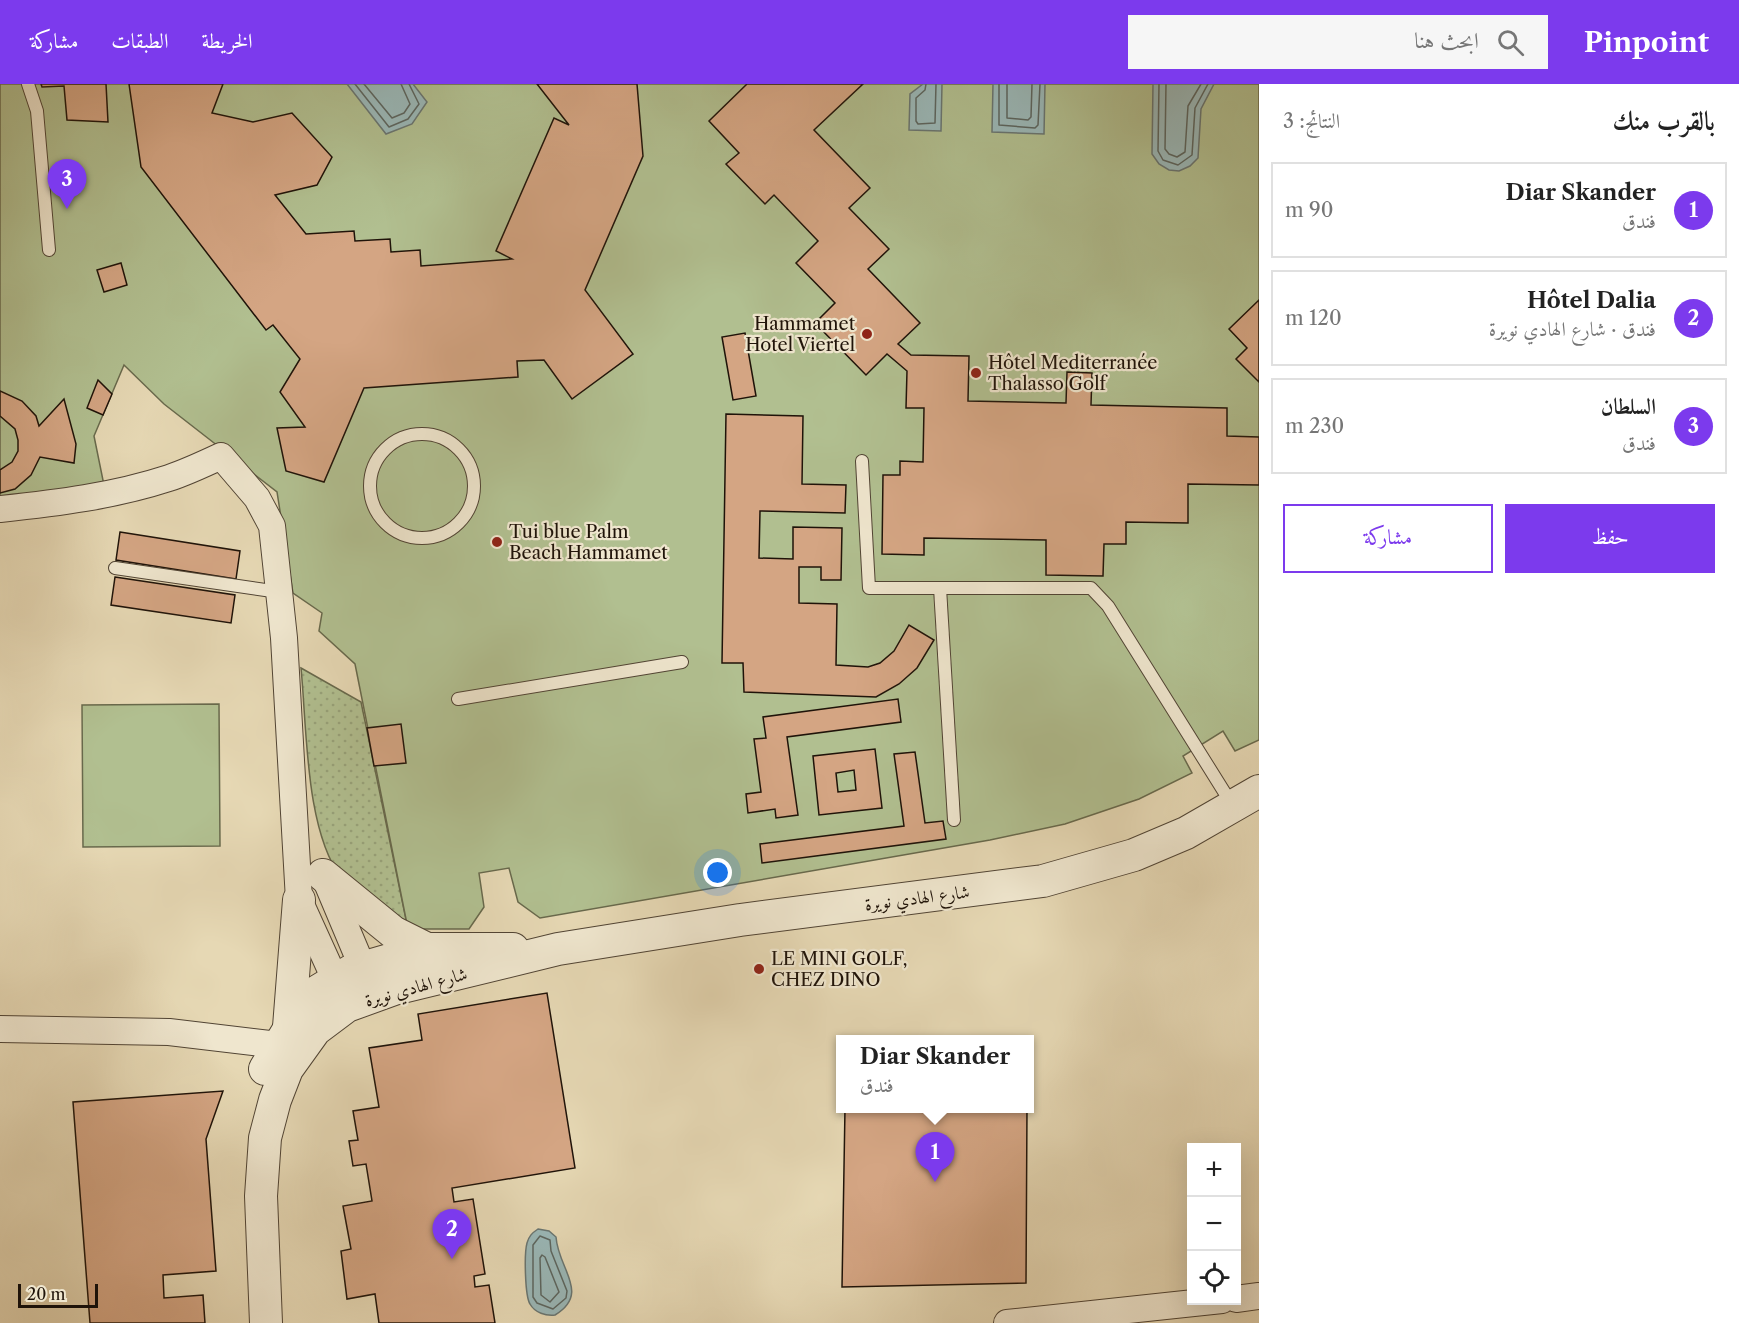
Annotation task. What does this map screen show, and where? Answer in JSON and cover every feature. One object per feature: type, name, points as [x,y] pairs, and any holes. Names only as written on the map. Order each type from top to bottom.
[{"type":"street","points":[[0,509],[62,502],[124,491],[170,478],[221,456],[258,498],[272,526],[279,592],[297,831],[299,900],[284,1036],[0,1029]]},
{"type":"street","name":"شارع الهادي نويرة","points":[[261,1196],[250,1137],[255,1095],[268,1062],[303,1006],[558,949],[740,920],[1043,881],[1134,855],[1186,833],[1246,799]]},
{"type":"street","points":[[297,831],[323,874],[364,966]]},
{"type":"street","points":[[323,874],[393,932],[427,950]]},
{"type":"street","points":[[299,900],[352,994]]},
{"type":"street","name":"شارع الهادي نويرة","points":[[266,1323],[261,1196],[266,1138],[275,1100],[287,1069],[315,1030],[352,994],[364,966],[427,950],[558,949]]},
{"type":"street","points":[[1241,1298],[1259,1296]]},
{"type":"street","points":[[1007,1323],[1196,1313],[1212,1305]]},
{"type":"lane","points":[[28,84],[37,111],[50,250]]},
{"type":"lane","points":[[411,434],[432,434],[451,442],[466,456],[474,475],[475,495],[467,515],[453,529],[434,538],[413,538],[394,530],[379,516],[370,497],[370,476],[378,457],[392,442],[411,434]]},
{"type":"lane","points":[[862,460],[869,588],[1091,588],[1108,606],[1246,799]]},
{"type":"lane","points":[[115,568],[279,592]]},
{"type":"lane","points":[[940,588],[954,820]]},
{"type":"lane","points":[[458,699],[682,662]]},
{"type":"green space","points":[[0,84],[1259,84],[1259,740],[1235,751],[1223,731],[1183,756],[1192,773],[1139,799],[1065,824],[990,840],[540,918],[518,902],[509,868],[479,873],[484,907],[469,929],[408,929],[355,664],[319,631],[322,613],[293,593],[277,492],[164,404],[124,365],[94,436],[105,490],[0,500]]},
{"type":"green space","points":[[301,668],[361,702],[408,929],[348,885],[330,859],[314,807]]},
{"type":"green space","points":[[219,704],[220,846],[83,847],[82,705]]},
{"type":"water","points":[[347,84],[413,84],[427,102],[412,124],[386,134]]},
{"type":"water","points":[[923,84],[942,84],[941,131],[909,130],[910,94]]},
{"type":"water","points":[[993,84],[1045,84],[1044,134],[992,132]]},
{"type":"water","points":[[1153,84],[1214,84],[1201,109],[1198,158],[1190,166],[1179,171],[1169,170],[1159,164],[1152,154]]},
{"type":"water","points":[[538,1229],[549,1231],[556,1237],[572,1289],[571,1298],[555,1315],[538,1312],[528,1300],[526,1248],[532,1233]]},
{"type":"building","points":[[41,84],[106,84],[108,122],[67,120],[64,86],[42,87]]},
{"type":"building","points":[[129,84],[223,84],[212,113],[253,122],[292,113],[332,157],[317,185],[275,195],[306,234],[354,231],[355,241],[390,239],[391,252],[420,250],[421,266],[512,259],[496,251],[554,118],[569,125],[537,84],[637,84],[643,156],[585,290],[633,354],[572,399],[544,360],[517,361],[518,377],[364,388],[324,482],[286,471],[277,428],[305,427],[280,392],[300,359],[273,325],[266,330],[141,167]]},
{"type":"building","name":"Hammamet Hotel Viertel","points":[[747,84],[863,84],[814,130],[870,188],[849,208],[889,249],[868,269],[920,323],[898,344],[911,355],[969,356],[968,401],[1066,403],[1067,372],[1092,373],[1091,405],[1227,408],[1227,436],[1259,437],[1259,485],[1188,484],[1188,523],[1126,522],[1126,544],[1104,544],[1103,576],[1046,575],[1046,540],[924,538],[924,555],[882,554],[883,475],[900,475],[900,461],[923,462],[924,408],[906,408],[907,371],[887,354],[866,375],[815,323],[835,303],[796,263],[818,241],[774,195],[765,204],[726,164],[739,153],[709,121]]},
{"type":"building","points":[[121,263],[127,285],[104,292],[97,270]]},
{"type":"building","points":[[1259,300],[1259,382],[1236,359],[1247,348],[1229,329]]},
{"type":"building","points":[[745,333],[756,396],[733,400],[722,337]]},
{"type":"building","points":[[98,380],[112,394],[103,415],[87,408]]},
{"type":"building","points":[[0,391],[22,401],[36,416],[39,426],[64,399],[76,444],[74,463],[40,457],[31,475],[15,489],[0,493],[0,470],[12,462],[18,451],[18,440],[15,429],[0,416]]},
{"type":"building","points":[[726,414],[803,416],[802,484],[846,485],[845,513],[760,511],[759,558],[793,559],[793,527],[842,528],[841,580],[821,580],[821,567],[799,567],[799,603],[837,604],[836,665],[868,667],[880,663],[894,651],[909,625],[934,640],[917,668],[899,684],[876,697],[744,692],[743,663],[722,663]]},
{"type":"building","points":[[120,532],[240,551],[236,579],[116,560]]},
{"type":"building","points":[[115,577],[235,595],[231,623],[111,605]]},
{"type":"building","points":[[898,699],[901,722],[787,737],[798,815],[776,818],[775,809],[748,813],[746,794],[761,792],[754,739],[766,738],[763,717]]},
{"type":"building","points":[[401,724],[406,763],[374,766],[367,728]]},
{"type":"building","points":[[875,749],[882,808],[819,815],[813,756]],"holes":[[[854,770],[856,790],[838,792],[836,773]]]},
{"type":"building","points":[[915,752],[925,823],[943,821],[946,839],[762,863],[760,844],[904,826],[894,754]]},
{"type":"building","points":[[547,993],[575,1168],[452,1188],[454,1202],[473,1199],[485,1274],[474,1276],[475,1287],[489,1285],[495,1323],[379,1323],[375,1294],[347,1299],[341,1251],[351,1249],[343,1206],[372,1201],[366,1164],[353,1166],[349,1141],[358,1140],[353,1111],[379,1107],[369,1048],[422,1040],[418,1014]]},
{"type":"building","points":[[223,1091],[206,1139],[216,1271],[163,1275],[164,1298],[203,1295],[205,1323],[90,1323],[73,1102]]},
{"type":"building","points":[[845,1113],[1027,1113],[1026,1283],[842,1287]]},
{"type":"place","name":"السلطان","points":[[67,209]]},
{"type":"place","name":"Hammamet Hotel Viertel","points":[[867,334]]},
{"type":"place","name":"Hôtel Mediterranée Thalasso Golf","points":[[976,373]]},
{"type":"place","name":"Tui blue Palm Beach Hammamet","points":[[497,542]]},
{"type":"place","name":"LE MINI GOLF, CHEZ DINO","points":[[759,969]]},
{"type":"place","name":"Diar Skander","points":[[935,1182]]},
{"type":"place","name":"Hôtel Dalia","points":[[452,1259]]}]
